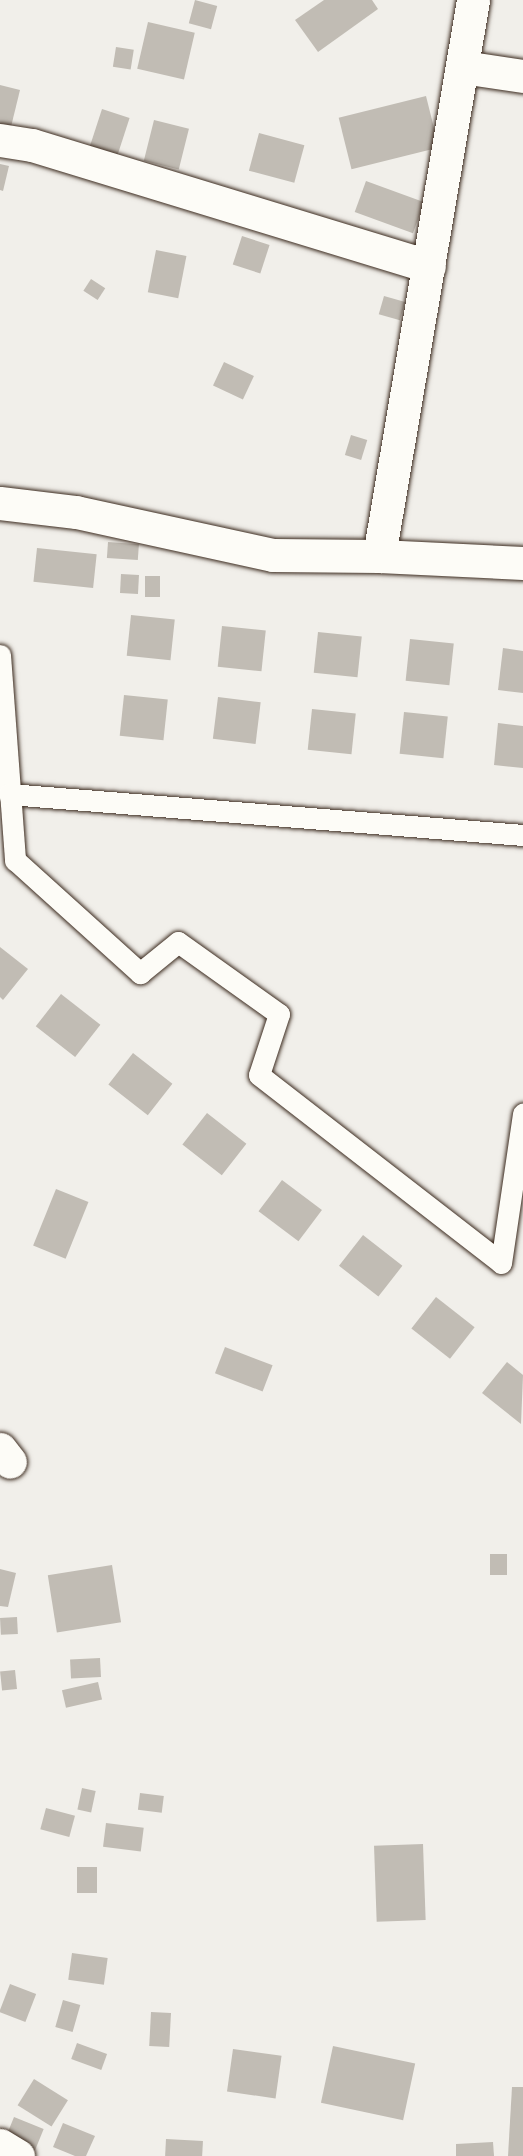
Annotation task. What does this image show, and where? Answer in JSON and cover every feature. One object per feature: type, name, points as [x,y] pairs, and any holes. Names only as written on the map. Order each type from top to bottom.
[{"type":"street","points":[[379,556],[473,0]]},
{"type":"street","points":[[463,68],[523,76]]},
{"type":"street","points":[[0,140],[43,149],[429,266]]},
{"type":"street","points":[[0,503],[76,512],[273,555],[379,556],[523,564]]},
{"type":"street","points":[[0,2145],[18,2156]]},
{"type":"lane","points":[[0,655],[15,860],[140,973],[178,942],[279,1014],[259,1075],[501,1263],[523,1114]]},
{"type":"lane","points":[[9,794],[523,835]]},
{"type":"building","points":[[195,0],[217,6],[211,29],[189,23]]},
{"type":"building","points":[[324,0],[372,0],[378,9],[318,52],[295,20]]},
{"type":"building","points":[[148,22],[195,33],[184,80],[137,69]]},
{"type":"building","points":[[116,47],[134,50],[131,70],[113,67]]},
{"type":"building","points":[[0,85],[20,90],[9,135],[0,133]]},
{"type":"building","points":[[426,96],[439,147],[351,169],[339,118]]},
{"type":"building","points":[[102,109],[130,118],[117,156],[90,147]]},
{"type":"building","points":[[154,120],[189,129],[179,169],[144,161]]},
{"type":"building","points":[[259,133],[304,145],[294,183],[249,171]]},
{"type":"building","points":[[0,164],[9,166],[3,191],[0,190]]},
{"type":"building","points":[[366,181],[424,202],[413,233],[355,212]]},
{"type":"building","points":[[242,236],[270,245],[260,273],[233,265]]},
{"type":"building","points":[[156,250],[186,256],[178,298],[148,292]]},
{"type":"building","points":[[91,279],[105,288],[98,300],[83,291]]},
{"type":"building","points":[[384,296],[405,302],[400,320],[379,314]]},
{"type":"building","points":[[224,362],[254,376],[243,400],[213,386]]},
{"type":"building","points":[[351,435],[367,440],[361,460],[345,455]]},
{"type":"building","points":[[108,542],[139,544],[138,560],[107,558]]},
{"type":"building","points":[[37,548],[97,554],[93,588],[33,582]]},
{"type":"building","points":[[121,574],[139,575],[138,594],[120,593]]},
{"type":"building","points":[[145,576],[160,576],[160,597],[145,597]]},
{"type":"building","points":[[131,615],[175,620],[170,660],[127,656]]},
{"type":"building","points":[[222,626],[266,631],[261,671],[218,667]]},
{"type":"building","points":[[318,632],[362,637],[357,677],[314,673]]},
{"type":"building","points":[[410,639],[454,644],[449,685],[406,681]]},
{"type":"building","points":[[503,648],[523,651],[523,693],[498,690]]},
{"type":"building","points":[[124,695],[168,700],[163,740],[120,736]]},
{"type":"building","points":[[218,697],[261,702],[256,744],[213,739]]},
{"type":"building","points":[[312,709],[356,714],[351,754],[308,750]]},
{"type":"building","points":[[404,712],[448,717],[443,758],[400,754]]},
{"type":"building","points":[[498,723],[523,726],[523,768],[494,765]]},
{"type":"building","points":[[0,947],[28,969],[3,1000],[0,997]]},
{"type":"building","points":[[61,994],[100,1025],[75,1057],[36,1026]]},
{"type":"building","points":[[133,1053],[172,1084],[148,1115],[108,1085]]},
{"type":"building","points":[[207,1113],[246,1144],[222,1175],[182,1145]]},
{"type":"building","points":[[282,1180],[322,1210],[298,1241],[259,1211]]},
{"type":"building","points":[[56,1189],[88,1202],[66,1259],[33,1246]]},
{"type":"building","points":[[363,1235],[402,1266],[378,1297],[339,1266]]},
{"type":"building","points":[[436,1297],[475,1327],[450,1359],[411,1329]]},
{"type":"building","points":[[225,1347],[273,1365],[263,1391],[215,1373]]},
{"type":"building","points":[[507,1362],[523,1375],[521,1424],[482,1393]]},
{"type":"building","points":[[490,1554],[507,1554],[507,1575],[490,1575]]},
{"type":"building","points":[[112,1565],[121,1622],[57,1632],[48,1575]]},
{"type":"building","points":[[0,1569],[16,1573],[8,1607],[0,1606]]},
{"type":"building","points":[[17,1617],[18,1634],[1,1635],[0,1618]]},
{"type":"building","points":[[100,1658],[101,1677],[71,1679],[70,1660]]},
{"type":"building","points":[[15,1670],[17,1689],[2,1690],[0,1672]]},
{"type":"building","points":[[98,1682],[102,1700],[66,1708],[62,1690]]},
{"type":"building","points":[[82,1788],[96,1791],[91,1812],[77,1810]]},
{"type":"building","points":[[140,1793],[164,1796],[162,1813],[138,1810]]},
{"type":"building","points":[[46,1808],[75,1816],[69,1837],[40,1829]]},
{"type":"building","points":[[106,1823],[144,1828],[141,1851],[103,1847]]},
{"type":"building","points":[[423,1844],[426,1920],[377,1922],[374,1846]]},
{"type":"building","points":[[77,1867],[97,1867],[97,1893],[77,1893]]},
{"type":"building","points":[[72,1953],[108,1958],[104,1985],[68,1980]]},
{"type":"building","points":[[10,1984],[36,1994],[25,2022],[0,2012]]},
{"type":"building","points":[[63,2000],[80,2005],[73,2032],[55,2027]]},
{"type":"building","points":[[151,2012],[171,2013],[169,2047],[149,2046]]},
{"type":"building","points":[[77,2043],[107,2054],[101,2070],[71,2059]]},
{"type":"building","points":[[333,2046],[415,2063],[403,2120],[321,2103]]},
{"type":"building","points":[[233,2049],[282,2056],[276,2098],[227,2092]]},
{"type":"building","points":[[34,2079],[68,2100],[51,2126],[18,2105]]},
{"type":"building","points":[[512,2087],[523,2087],[523,2156],[508,2156]]},
{"type":"building","points":[[14,2117],[44,2129],[35,2150],[5,2138]]},
{"type":"building","points":[[63,2123],[95,2136],[86,2156],[75,2156],[53,2147]]},
{"type":"building","points":[[166,2139],[203,2141],[202,2156],[165,2156]]},
{"type":"building","points":[[493,2142],[494,2156],[456,2156],[456,2144]]}]
